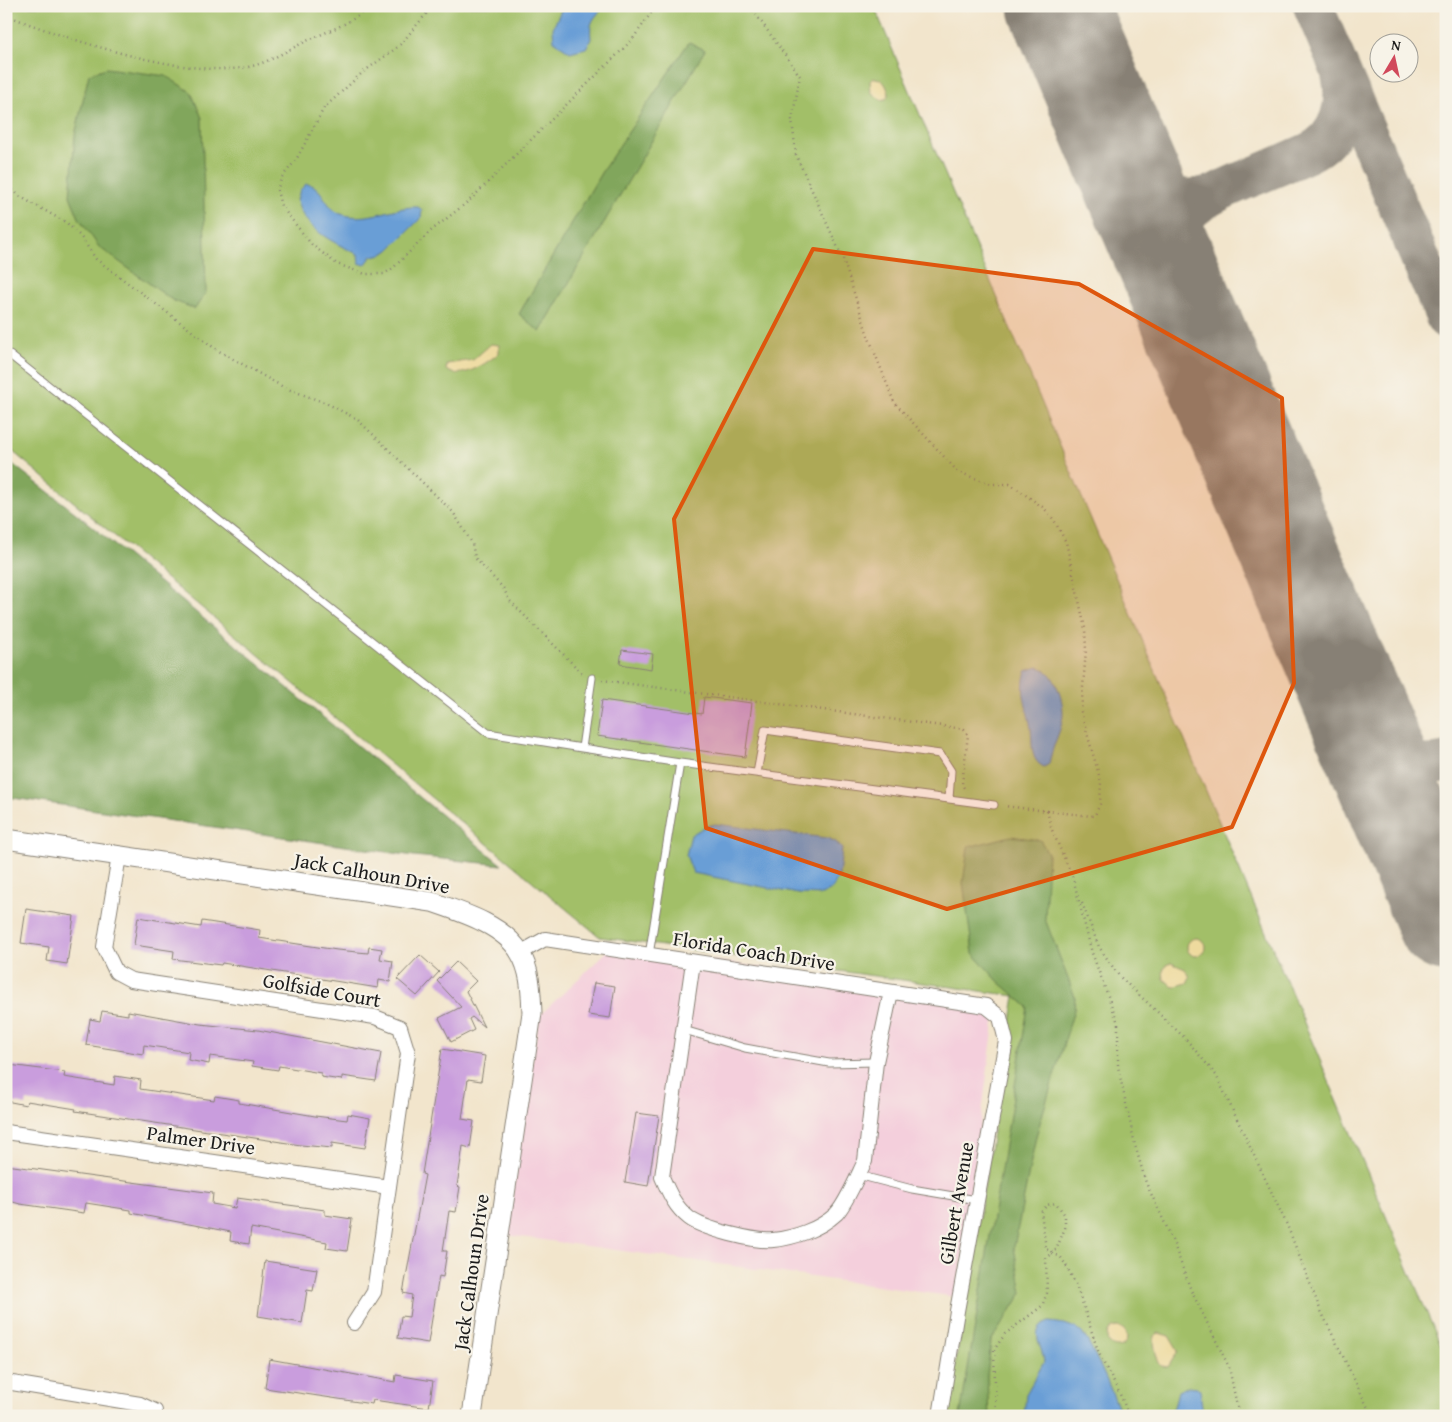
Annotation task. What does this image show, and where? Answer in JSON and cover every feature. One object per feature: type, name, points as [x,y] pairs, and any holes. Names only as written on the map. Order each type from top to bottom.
[{"type":"street","name":"Jack Calhoun Drive","points":[[6,839],[432,902],[474,916],[504,936],[520,953],[529,979],[532,1013],[472,1416]]},
{"type":"street","name":"Golfside Court","points":[[119,856],[104,947],[116,972],[131,980],[374,1017],[400,1027],[408,1052],[374,1292],[354,1322]]},
{"type":"street","name":"Florida Coach Drive","points":[[520,953],[545,939],[986,1006]]},
{"type":"street","points":[[694,962],[662,1178],[671,1200],[690,1218],[721,1232],[772,1240],[811,1230],[836,1214],[858,1175],[864,1160],[876,1062],[891,992]]},
{"type":"street","name":"Gilbert Avenue","points":[[940,1416],[1006,1041],[1000,1017],[986,1006]]},
{"type":"street","name":"Palmer Drive","points":[[6,1132],[389,1188]]},
{"type":"street","points":[[6,1382],[140,1404],[155,1414]]},
{"type":"lane","points":[[6,352],[488,733],[680,763],[994,805]]},
{"type":"lane","points":[[582,748],[589,678]]},
{"type":"lane","points":[[757,773],[765,730],[940,754],[952,771],[949,799]]},
{"type":"lane","points":[[649,955],[680,763]]},
{"type":"lane","points":[[684,1030],[745,1048],[829,1063],[876,1062]]},
{"type":"lane","points":[[858,1175],[912,1189],[977,1200]]},
{"type":"path","points":[[6,14],[75,41],[212,70],[256,65],[336,28],[371,6]]},
{"type":"path","points":[[433,6],[399,46],[362,73],[324,108],[296,160],[282,177],[277,190],[281,206],[312,245],[337,264],[364,274],[384,274],[404,259],[432,230],[469,201],[632,40],[656,6]]},
{"type":"path","points":[[750,6],[800,76],[792,120],[796,155],[843,259],[867,333],[894,402],[958,472],[991,484],[1010,484],[1044,508],[1054,520],[1066,542],[1085,628],[1086,650],[1081,712],[1101,782],[1100,804]]},
{"type":"path","points":[[6,182],[19,196],[67,223],[81,237],[96,259],[217,350],[285,388],[326,403],[358,419],[453,512],[472,543],[475,558],[504,589],[509,600],[589,678]]},
{"type":"path","points":[[1047,811],[1047,818],[1099,947],[1119,976],[1185,1038],[1216,1076],[1287,1225],[1320,1309],[1372,1416]]},
{"type":"path","points":[[1077,890],[1092,954],[1118,1023],[1118,1067],[1146,1183],[1170,1234],[1191,1290],[1229,1367],[1239,1416]]},
{"type":"path","points":[[996,1416],[994,1350],[1005,1334],[1042,1306],[1048,1293],[1046,1258],[1052,1252],[1056,1250],[1065,1228],[1065,1215],[1056,1203],[1047,1205],[1041,1212],[1046,1249],[1052,1252],[1060,1256],[1072,1278],[1100,1353],[1121,1396],[1128,1416]]},
{"type":"highlighted area","points":[[813,249],[1079,284],[1282,398],[1294,683],[1232,827],[947,909],[706,828],[674,519]]},
{"type":"shaded area","points":[[613,946],[997,1001],[957,1297],[507,1235],[539,1016]]},
{"type":"green space","points":[[6,6],[874,6],[1446,1358],[1446,1416],[947,1416],[1015,996],[600,937],[6,446]]},
{"type":"green space","points":[[689,42],[705,50],[540,332],[519,314],[601,173]]},
{"type":"green space","points":[[106,68],[166,76],[191,92],[202,118],[206,292],[195,309],[172,300],[99,247],[79,218],[70,196],[75,135],[89,74]]},
{"type":"green space","points":[[6,459],[77,514],[502,865],[414,856],[6,797]]},
{"type":"green space","points":[[1011,836],[1040,840],[1048,853],[1045,919],[1075,997],[1074,1010],[1036,1136],[1014,1247],[1022,1293],[991,1341],[987,1377],[989,1416],[960,1416],[1028,1007],[998,981],[973,953],[963,883],[968,847]]},
{"type":"sand","points":[[873,78],[879,79],[886,85],[889,94],[886,99],[881,100],[871,92],[870,81]]},
{"type":"sand","points":[[491,344],[499,345],[499,353],[481,366],[459,373],[452,373],[446,370],[447,364],[473,360]]},
{"type":"sand","points":[[1196,938],[1202,941],[1205,947],[1202,953],[1196,956],[1190,953],[1187,947],[1190,941]]},
{"type":"sand","points":[[1171,963],[1185,969],[1190,977],[1187,983],[1173,987],[1164,979],[1163,971],[1166,965]]},
{"type":"sand","points":[[1117,1327],[1124,1330],[1127,1337],[1124,1344],[1117,1347],[1110,1344],[1107,1337],[1110,1330]]},
{"type":"sand","points":[[1159,1333],[1169,1336],[1178,1351],[1168,1367],[1161,1366],[1157,1356],[1154,1336]]},
{"type":"water","points":[[563,6],[605,6],[591,24],[591,39],[586,48],[570,52],[554,41],[553,28]]},
{"type":"water","points":[[306,184],[316,188],[331,207],[341,214],[361,217],[408,207],[418,207],[422,210],[421,218],[389,250],[383,254],[372,256],[365,265],[359,263],[358,254],[329,239],[305,219],[297,200],[300,190]]},
{"type":"water","points":[[1038,667],[1045,670],[1053,678],[1062,701],[1063,711],[1061,727],[1049,764],[1044,767],[1039,764],[1034,756],[1023,686],[1026,671]]},
{"type":"water","points":[[715,824],[827,838],[836,842],[842,849],[839,875],[833,888],[822,895],[798,894],[693,873],[686,855],[691,835],[704,827]]},
{"type":"water","points":[[1049,1322],[1071,1326],[1082,1333],[1097,1360],[1121,1416],[1024,1416],[1026,1394],[1044,1362],[1037,1334],[1042,1325]]},
{"type":"water","points":[[1189,1386],[1197,1387],[1200,1390],[1203,1416],[1167,1416],[1174,1407],[1178,1391]]},
{"type":"building","points":[[622,650],[653,654],[651,669],[620,664]]},
{"type":"building","points":[[704,697],[752,703],[745,757],[597,736],[602,700],[702,714]]},
{"type":"building","points":[[26,909],[74,916],[67,964],[47,961],[49,947],[21,943]]},
{"type":"building","points":[[138,917],[201,927],[202,921],[260,930],[259,938],[337,950],[368,953],[369,947],[382,949],[380,959],[393,961],[390,982],[379,980],[378,988],[222,963],[221,965],[173,959],[174,951],[134,945]]},
{"type":"building","points":[[420,955],[439,972],[417,996],[397,979]]},
{"type":"building","points":[[456,962],[476,981],[466,991],[484,1027],[472,1017],[469,1019],[474,1030],[451,1042],[439,1018],[461,1007],[437,981]]},
{"type":"building","points":[[594,983],[615,986],[610,1018],[588,1015]]},
{"type":"building","points":[[102,1011],[128,1015],[128,1011],[200,1024],[258,1030],[381,1053],[376,1081],[342,1076],[342,1080],[321,1077],[321,1073],[279,1066],[278,1070],[252,1066],[253,1062],[210,1056],[209,1064],[188,1060],[189,1052],[144,1045],[143,1054],[86,1045],[90,1019],[100,1021]]},
{"type":"building","points":[[442,1049],[485,1056],[481,1081],[468,1079],[462,1119],[474,1121],[470,1148],[463,1146],[457,1186],[460,1187],[456,1212],[449,1211],[443,1251],[447,1251],[443,1277],[439,1276],[428,1343],[398,1338],[401,1316],[409,1317],[412,1295],[403,1293],[425,1175],[422,1174]]},
{"type":"building","points":[[9,1065],[65,1072],[64,1077],[114,1085],[115,1076],[141,1080],[140,1089],[214,1100],[215,1096],[239,1100],[239,1103],[315,1116],[347,1120],[348,1114],[370,1118],[365,1148],[332,1143],[332,1148],[301,1145],[75,1111],[76,1109],[27,1101],[26,1105],[6,1101]]},
{"type":"building","points":[[636,1113],[659,1116],[648,1186],[625,1182]]},
{"type":"building","points":[[6,1165],[213,1193],[212,1204],[235,1208],[237,1198],[325,1210],[325,1215],[352,1219],[347,1251],[326,1248],[327,1242],[251,1228],[249,1244],[230,1241],[231,1232],[131,1213],[131,1210],[86,1203],[84,1213],[20,1204],[6,1200]]},
{"type":"building","points":[[265,1261],[317,1269],[313,1291],[307,1290],[302,1323],[258,1316]]},
{"type":"building","points":[[269,1359],[395,1382],[396,1375],[433,1381],[429,1408],[373,1400],[372,1404],[265,1388]]},
{"type":"taxiway","points":[[1313,6],[1446,319]]},
{"type":"taxiway","points":[[1074,35],[1127,160],[1142,181],[1162,194],[1174,197],[1198,198],[1211,195]]},
{"type":"taxiway","points":[[1230,405],[1176,275],[1173,255],[1174,238],[1180,224],[1189,212],[1201,202],[1231,186],[1308,153],[1328,138],[1335,129],[1342,107],[1343,82],[1340,70]]},
{"type":"taxiway","points":[[1313,602],[1373,738],[1381,747],[1400,759],[1423,764],[1446,762]]},
{"type":"taxiway","points":[[1446,831],[1438,854],[1435,872],[1438,890],[1446,913]]},
{"type":"runway","points":[[1058,6],[1446,922]]}]
